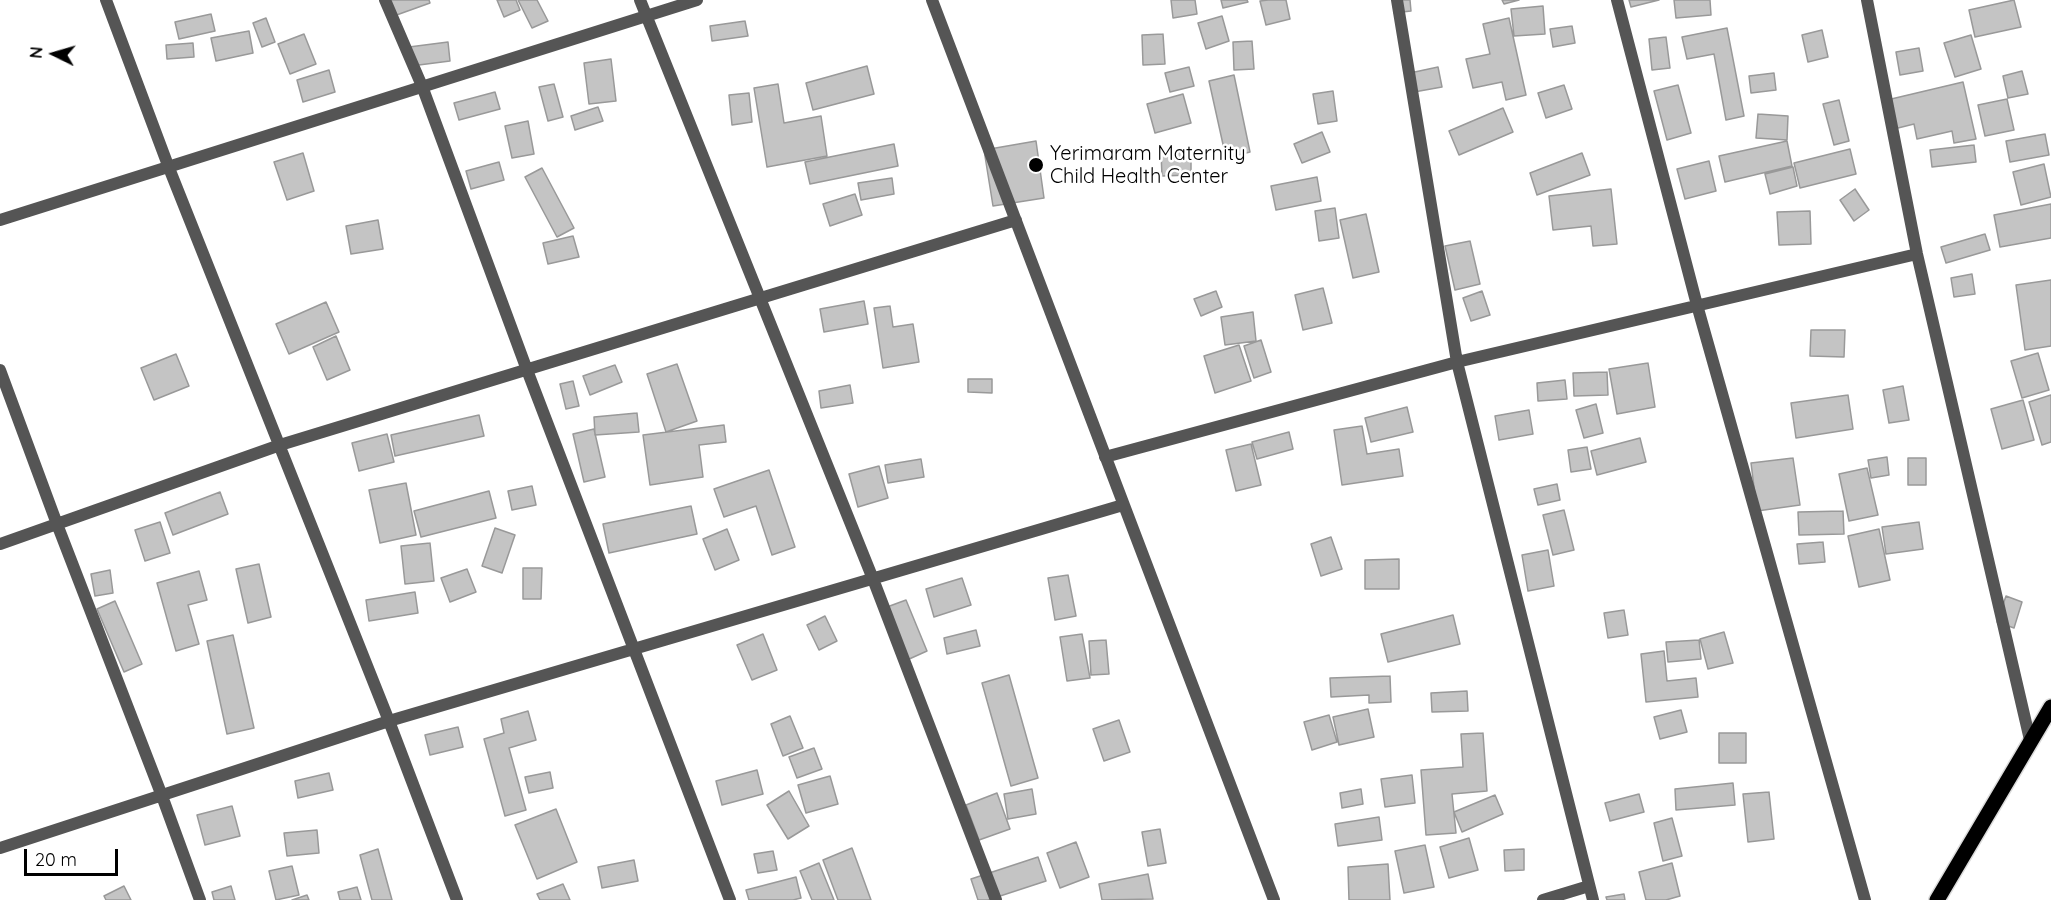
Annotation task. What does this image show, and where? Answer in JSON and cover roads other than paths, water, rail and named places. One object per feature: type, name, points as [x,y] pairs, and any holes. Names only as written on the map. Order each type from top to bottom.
[{"type":"main road","points":[[1937,900],[2051,707]]},
{"type":"street","points":[[106,0],[169,168],[389,721],[457,900]]},
{"type":"street","points":[[385,0],[422,86],[527,370],[730,900]]},
{"type":"street","points":[[640,0],[873,579],[996,900]]},
{"type":"street","points":[[0,220],[697,0]]},
{"type":"street","points":[[932,0],[1274,900]]},
{"type":"street","points":[[1397,0],[1456,362],[1593,900]]},
{"type":"street","points":[[1617,0],[1696,305],[1865,900]]},
{"type":"street","points":[[1867,0],[1917,254],[2030,740]]},
{"type":"street","points":[[0,544],[280,445],[1016,220]]},
{"type":"street","points":[[1105,457],[1456,362],[1917,254]]},
{"type":"street","points":[[0,370],[200,900]]},
{"type":"street","points":[[0,848],[389,721],[1124,505]]},
{"type":"street","points":[[1543,900],[1589,886]]},
{"type":"place","name":"Yerimaram Maternity Child Health Center","points":[[1036,165]]}]
